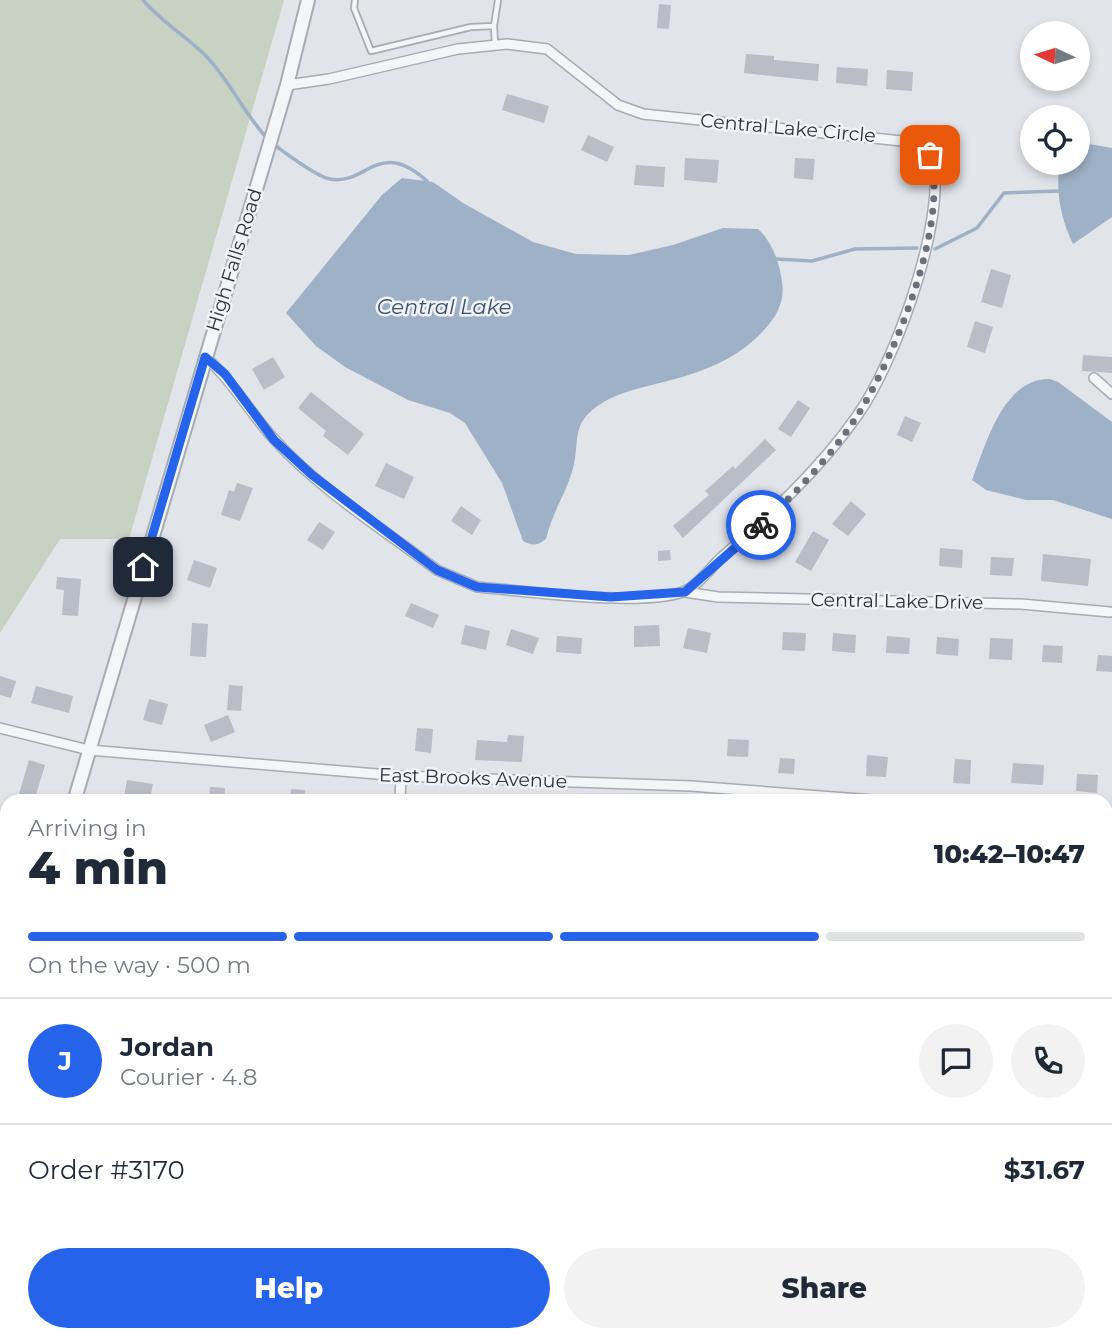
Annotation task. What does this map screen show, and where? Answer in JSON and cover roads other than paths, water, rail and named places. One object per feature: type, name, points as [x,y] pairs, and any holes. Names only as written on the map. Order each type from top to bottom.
[{"type":"street","name":"High Falls Road","points":[[76,794],[287,85],[308,0]]},
{"type":"street","name":"Central Lake Circle","points":[[287,85],[329,79],[458,49],[495,44],[547,49],[618,104],[643,114],[921,142],[930,155],[935,176],[926,252],[896,335],[859,413],[816,467],[764,523],[685,592]]},
{"type":"street","points":[[205,357],[225,374],[274,440],[312,475],[437,570],[457,581],[477,587],[611,597],[685,592]]},
{"type":"street","points":[[1094,378],[1112,394]]},
{"type":"street","name":"Central Lake Drive","points":[[685,592],[718,597],[1021,604],[1110,612]]},
{"type":"street","name":"East Brooks Avenue","points":[[0,728],[89,750],[401,776],[691,786],[795,794]]},
{"type":"street","points":[[400,794],[401,776]]},
{"type":"lane","points":[[355,0],[354,8],[371,51],[471,27],[494,26]]},
{"type":"lane","points":[[495,44],[494,26],[498,0]]},
{"type":"water","points":[[1090,144],[1112,148],[1112,217],[1073,244],[1060,205],[1059,175],[1090,175]]},
{"type":"water","name":"Central Lake","points":[[402,178],[433,182],[463,203],[533,242],[576,254],[629,255],[673,245],[723,228],[758,229],[771,246],[779,268],[783,289],[779,308],[773,320],[755,340],[722,362],[617,396],[588,414],[580,425],[571,474],[546,539],[537,544],[529,544],[523,541],[502,483],[465,423],[450,413],[408,400],[345,367],[316,346],[286,313],[382,195]]},
{"type":"water","points":[[1050,379],[1112,422],[1112,519],[1053,500],[1026,500],[986,490],[972,480],[990,432],[1008,401],[1020,389],[1034,382]]},
{"type":"waterway","points":[[143,0],[214,65],[267,138]]},
{"type":"waterway","points":[[273,144],[309,169],[330,179],[343,179],[374,166],[396,163],[427,181]]},
{"type":"waterway","points":[[935,249],[977,228],[1004,193],[1059,191]]},
{"type":"waterway","points":[[776,259],[812,261],[855,249],[917,248]]}]
